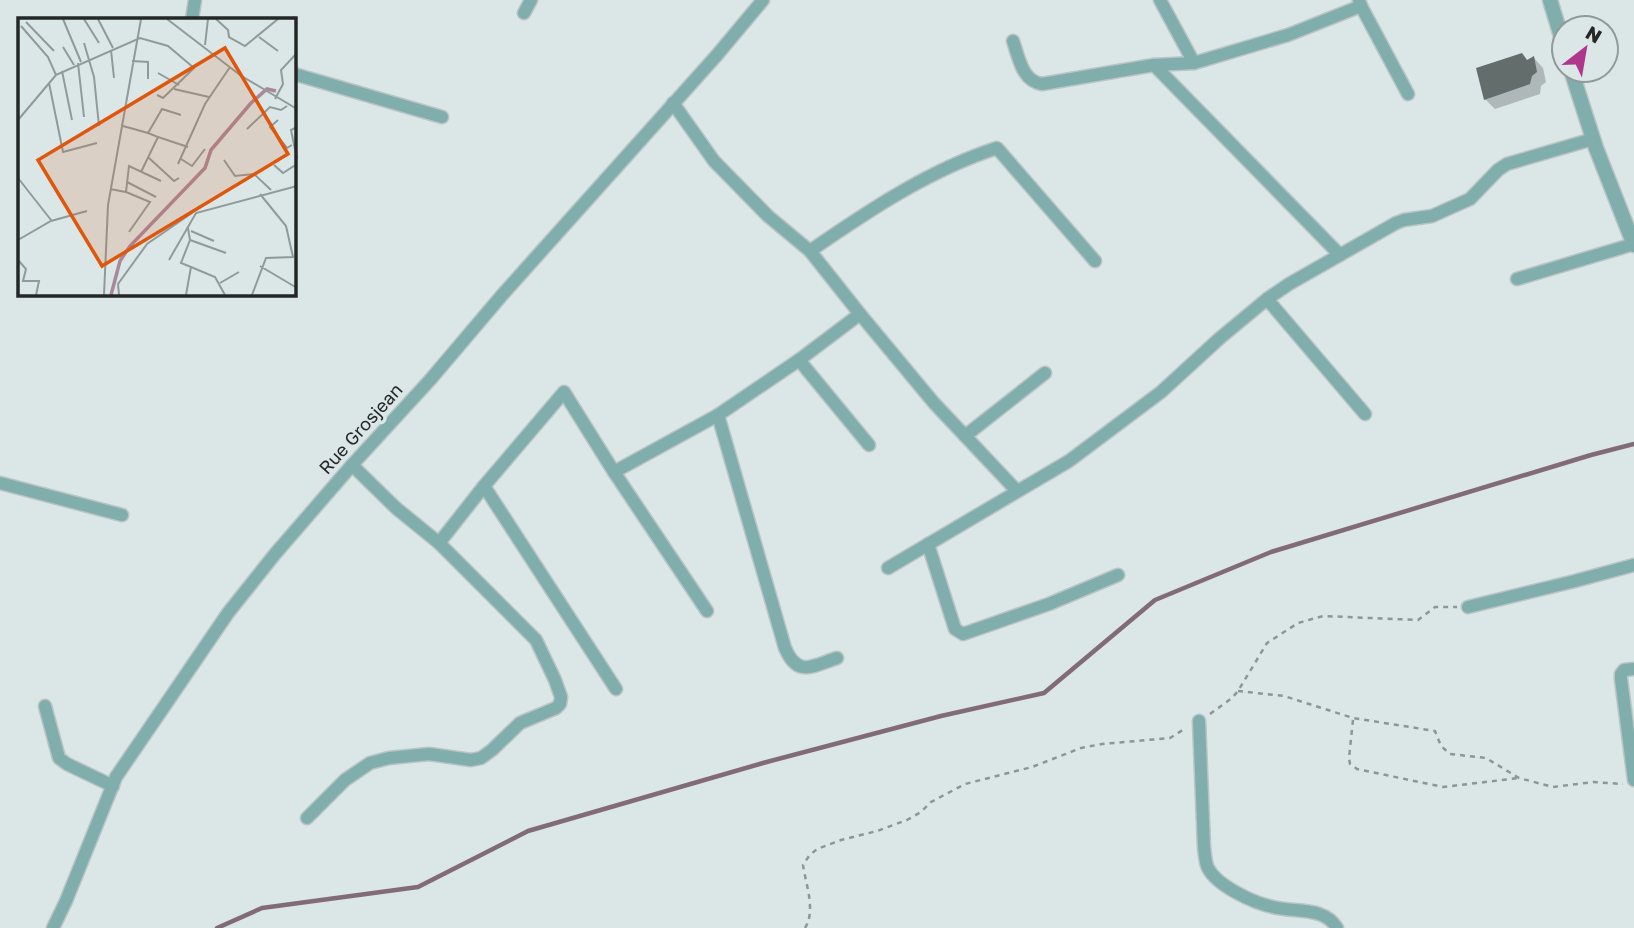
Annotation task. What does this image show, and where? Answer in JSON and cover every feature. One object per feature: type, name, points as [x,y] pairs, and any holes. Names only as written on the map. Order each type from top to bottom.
[{"type":"street","points":[[192,18],[195,0]]},
{"type":"street","points":[[524,13],[531,0]]},
{"type":"street","name":"Rue Grosjean","points":[[53,928],[123,767],[228,613],[352,465],[430,380],[763,0]]},
{"type":"street","points":[[1160,0],[1194,63]]},
{"type":"street","points":[[1013,41],[1024,73],[1029,80],[1042,84],[1154,65],[1194,63],[1288,35],[1360,3],[1408,94]]},
{"type":"street","points":[[1154,65],[1340,255]]},
{"type":"street","points":[[296,75],[442,117]]},
{"type":"street","points":[[1517,279],[1634,245],[1593,139],[1576,84]]},
{"type":"street","points":[[673,103],[714,161],[768,216],[810,251],[934,403],[1017,491]]},
{"type":"street","points":[[888,568],[1069,461],[1161,393],[1220,338],[1289,284],[1404,219],[1432,216],[1470,199],[1507,164],[1593,139]]},
{"type":"street","points":[[810,251],[910,186],[997,148],[1096,261]]},
{"type":"street","points":[[1267,299],[1365,414]]},
{"type":"street","points":[[614,472],[718,415],[799,360],[860,314]]},
{"type":"street","points":[[799,360],[869,445]]},
{"type":"street","points":[[965,436],[1045,373]]},
{"type":"street","points":[[439,543],[484,485],[564,392],[707,611]]},
{"type":"street","points":[[718,415],[785,648],[795,665],[802,667],[837,658]]},
{"type":"street","points":[[307,818],[345,780],[370,763],[429,754],[471,760],[481,758],[520,723],[556,708],[561,697],[536,640],[439,543],[396,508],[352,465]]},
{"type":"street","points":[[0,484],[122,515]]},
{"type":"street","points":[[484,485],[616,689]]},
{"type":"street","points":[[928,544],[955,629],[963,634],[1049,604],[1118,575]]},
{"type":"street","points":[[1468,607],[1576,582],[1634,565]]},
{"type":"street","points":[[1634,669],[1624,670],[1621,674],[1634,782]]},
{"type":"street","points":[[45,706],[59,758],[113,786]]},
{"type":"street","points":[[1199,721],[1204,847],[1207,866],[1213,876],[1228,887],[1272,907],[1324,914],[1337,928]]},
{"type":"path","points":[[805,928],[811,911],[803,865],[817,849],[907,820],[921,812],[930,802],[965,784],[1032,766],[1081,748],[1170,738],[1232,698],[1267,643],[1298,623],[1323,616],[1418,620],[1436,607],[1468,607]]},
{"type":"path","points":[[1238,691],[1284,696],[1353,719],[1435,732],[1441,746],[1450,754],[1486,758],[1519,778],[1552,787],[1592,782],[1634,782]]},
{"type":"path","points":[[1353,719],[1349,758],[1350,764],[1357,769],[1443,787],[1519,778]]},
{"type":"building","points":[[1522,53],[1527,60],[1534,56],[1537,72],[1532,76],[1530,84],[1484,100],[1476,68]]},
{"type":"waterway","points":[[217,928],[262,908],[418,887],[528,831],[763,763],[941,716],[1044,693],[1155,600],[1271,552],[1634,444]]}]
